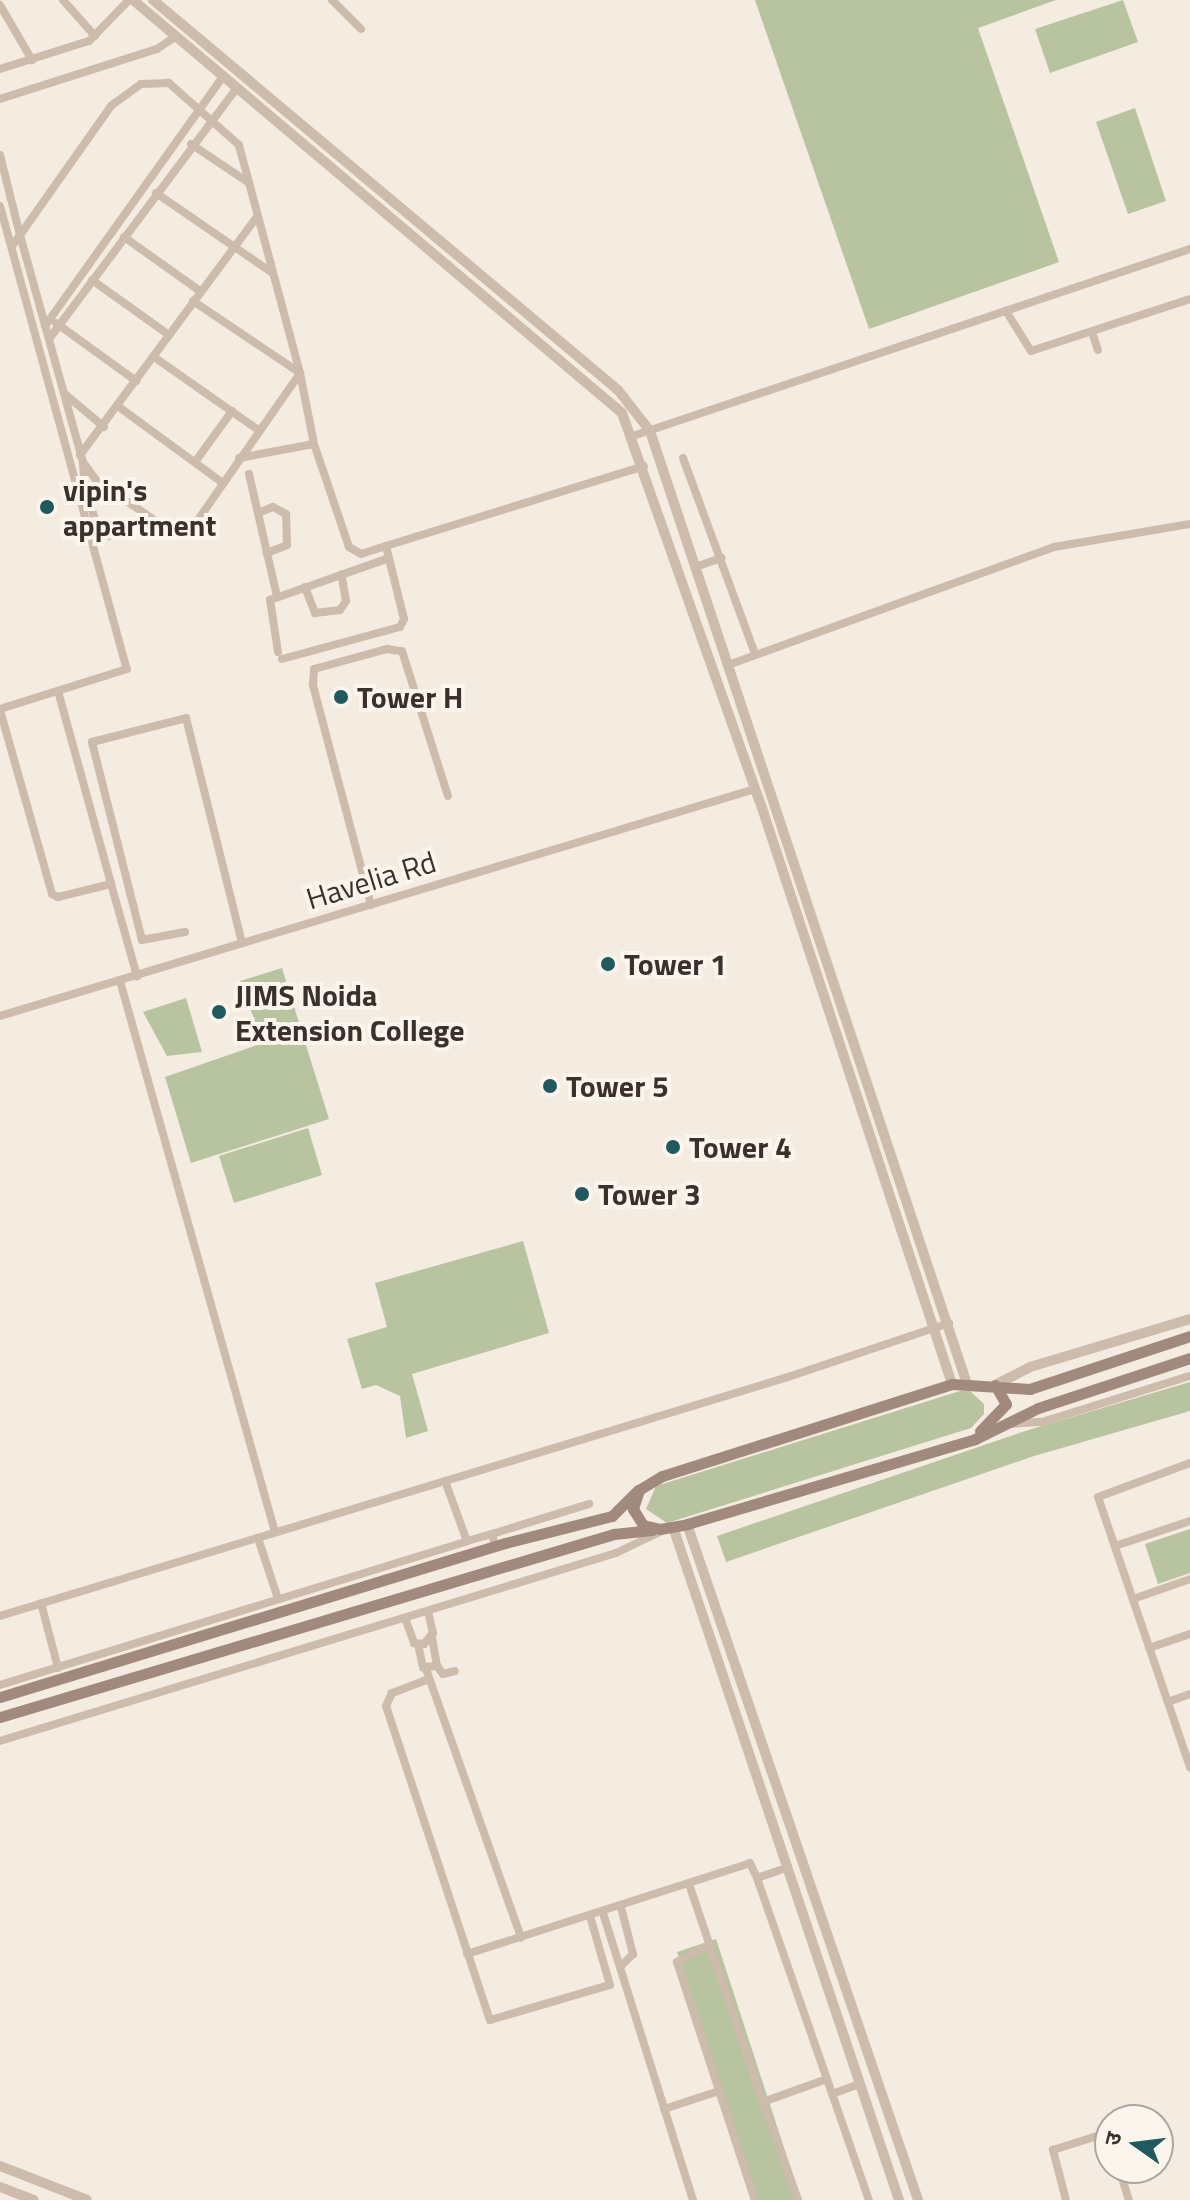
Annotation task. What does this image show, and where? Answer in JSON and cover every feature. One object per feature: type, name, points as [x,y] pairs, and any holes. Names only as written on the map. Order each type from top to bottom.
[{"type":"main road","points":[[0,1697],[494,1540],[612,1516],[639,1490],[662,1476],[952,1384],[1030,1389],[1190,1336]]},
{"type":"main road","points":[[0,1717],[614,1534],[687,1524],[959,1443],[1007,1425],[1038,1408],[1190,1358]]},
{"type":"main road","points":[[959,1443],[1001,1413],[1006,1404],[995,1385]]},
{"type":"main road","points":[[639,1490],[633,1509],[643,1525],[667,1528]]},
{"type":"street","points":[[63,0],[95,36]]},
{"type":"street","points":[[0,69],[95,36],[131,0],[622,413],[644,466],[769,829],[952,1384]]},
{"type":"street","points":[[332,0],[361,29]]},
{"type":"street","points":[[155,1],[618,390],[650,431],[967,1384]]},
{"type":"street","points":[[0,5],[32,60]]},
{"type":"street","points":[[0,99],[157,49],[176,36]]},
{"type":"street","points":[[211,66],[219,56]]},
{"type":"street","points":[[51,323],[223,76]]},
{"type":"street","points":[[12,246],[126,91],[158,80],[169,83],[239,145],[300,373],[314,444],[349,547],[361,554],[644,466]]},
{"type":"street","points":[[51,323],[92,280],[191,144],[237,88]]},
{"type":"street","points":[[191,144],[249,183]]},
{"type":"street","points":[[0,155],[20,235],[51,323],[49,339],[81,458],[85,489],[100,534],[108,536],[155,521]]},
{"type":"street","points":[[156,193],[233,249],[271,272]]},
{"type":"street","points":[[0,206],[127,669],[0,710],[52,894],[58,897],[111,884]]},
{"type":"street","points":[[81,458],[257,217]]},
{"type":"street","points":[[124,237],[200,291]]},
{"type":"street","points":[[633,436],[1190,249]]},
{"type":"street","points":[[92,280],[169,335]]},
{"type":"street","points":[[1006,311],[1031,351],[1190,299]]},
{"type":"street","points":[[193,301],[300,373]]},
{"type":"street","points":[[51,323],[136,381]]},
{"type":"street","points":[[1092,332],[1098,350]]},
{"type":"street","points":[[154,357],[257,429]]},
{"type":"street","points":[[81,458],[96,480],[173,533],[191,530],[257,429],[300,373]]},
{"type":"street","points":[[65,394],[104,427]]},
{"type":"street","points":[[119,407],[223,483]]},
{"type":"street","points":[[195,462],[232,411]]},
{"type":"street","points":[[239,458],[314,444]]},
{"type":"street","points":[[683,458],[755,654]]},
{"type":"street","points":[[249,474],[277,596]]},
{"type":"street","points":[[258,513],[273,507],[286,514],[287,545],[267,553]]},
{"type":"street","points":[[728,665],[1054,547],[1190,524]]},
{"type":"street","points":[[386,546],[389,558],[404,619],[400,627],[280,656],[267,606],[277,596],[389,558]]},
{"type":"street","points":[[695,567],[721,558]]},
{"type":"street","points":[[305,587],[315,613],[340,610],[346,601],[341,574]]},
{"type":"street","points":[[371,905],[313,685],[314,669],[387,649],[402,651],[448,796]]},
{"type":"street","points":[[58,691],[137,976]]},
{"type":"street","points":[[185,932],[142,940],[92,742],[186,718],[242,943]]},
{"type":"street","name":"Havelia Rd","points":[[0,1016],[755,789]]},
{"type":"street","points":[[769,829],[781,825]]},
{"type":"street","points":[[120,981],[275,1532]]},
{"type":"street","points":[[995,1385],[1030,1367],[1190,1319]]},
{"type":"street","points":[[0,1616],[949,1323]]},
{"type":"street","points":[[1007,1425],[1042,1422],[1190,1376]]},
{"type":"street","points":[[1190,1463],[1098,1497],[1190,1768]]},
{"type":"street","points":[[445,1481],[467,1541]]},
{"type":"street","points":[[0,1685],[467,1541],[494,1540],[589,1504]]},
{"type":"street","points":[[1115,1546],[1190,1521]]},
{"type":"street","points":[[687,1524],[918,2200]]},
{"type":"street","points":[[0,1741],[616,1553],[667,1528],[899,2200]]},
{"type":"street","points":[[258,1538],[278,1599]]},
{"type":"street","points":[[502,1567],[507,1587]]},
{"type":"street","points":[[1133,1599],[1190,1579]]},
{"type":"street","points":[[41,1603],[58,1668]]},
{"type":"street","points":[[428,1611],[437,1666],[443,1674],[455,1671]]},
{"type":"street","points":[[405,1618],[418,1644],[521,1938]]},
{"type":"street","points":[[1149,1648],[1190,1634]]},
{"type":"street","points":[[418,1644],[432,1638]]},
{"type":"street","points":[[426,1669],[437,1666]]},
{"type":"street","points":[[429,1679],[392,1693],[386,1706],[467,1954],[494,2022],[610,1985],[590,1916]]},
{"type":"street","points":[[1168,1702],[1190,1694]]},
{"type":"street","points":[[467,1954],[603,1913],[750,1863],[869,2200]]},
{"type":"street","points":[[757,1878],[786,1868]]},
{"type":"street","points":[[689,1884],[707,1946],[798,2200]]},
{"type":"street","points":[[621,1907],[633,1954],[621,1966]]},
{"type":"street","points":[[603,1913],[693,2200]]},
{"type":"street","points":[[707,1946],[677,1962],[755,2200]]},
{"type":"street","points":[[763,2102],[827,2079]]},
{"type":"street","points":[[832,2094],[860,2084]]},
{"type":"street","points":[[664,2109],[719,2091]]},
{"type":"street","points":[[1066,2200],[1053,2150],[1094,2137]]},
{"type":"street","points":[[0,2166],[87,2200]]},
{"type":"street","points":[[0,2187],[34,2200]]},
{"type":"green space","points":[[755,0],[1056,0],[978,28],[1059,262],[869,329]]},
{"type":"green space","points":[[1123,0],[1138,42],[1050,73],[1035,29]]},
{"type":"green space","points":[[1135,108],[1166,201],[1128,214],[1096,122]]},
{"type":"green space","points":[[282,968],[329,1119],[191,1163],[165,1077],[263,1043],[240,981]]},
{"type":"green space","points":[[186,998],[202,1052],[167,1056],[143,1012]]},
{"type":"green space","points":[[308,1128],[322,1175],[234,1203],[219,1156]]},
{"type":"green space","points":[[523,1241],[549,1333],[412,1374],[428,1431],[406,1438],[400,1396],[376,1385],[362,1389],[347,1339],[387,1327],[375,1283]]},
{"type":"green space","points":[[1190,1382],[1190,1411],[1034,1456],[726,1562],[717,1536],[1025,1431]]},
{"type":"green space","points":[[960,1391],[970,1391],[984,1404],[984,1414],[971,1428],[667,1523],[646,1509],[656,1486]]},
{"type":"green space","points":[[1190,1529],[1190,1573],[1158,1584],[1145,1544]]},
{"type":"green space","points":[[716,1939],[801,2200],[758,2200],[677,1952]]},
{"type":"place","name":"vipin's appartment","points":[[47,507]]},
{"type":"place","name":"Tower H","points":[[341,697]]},
{"type":"place","name":"Tower 1","points":[[608,964]]},
{"type":"place","name":"JIMS Noida Extension College","points":[[219,1012]]},
{"type":"place","name":"Tower 5","points":[[550,1086]]},
{"type":"place","name":"Tower 4","points":[[673,1147]]},
{"type":"place","name":"Tower 3","points":[[582,1194]]}]
